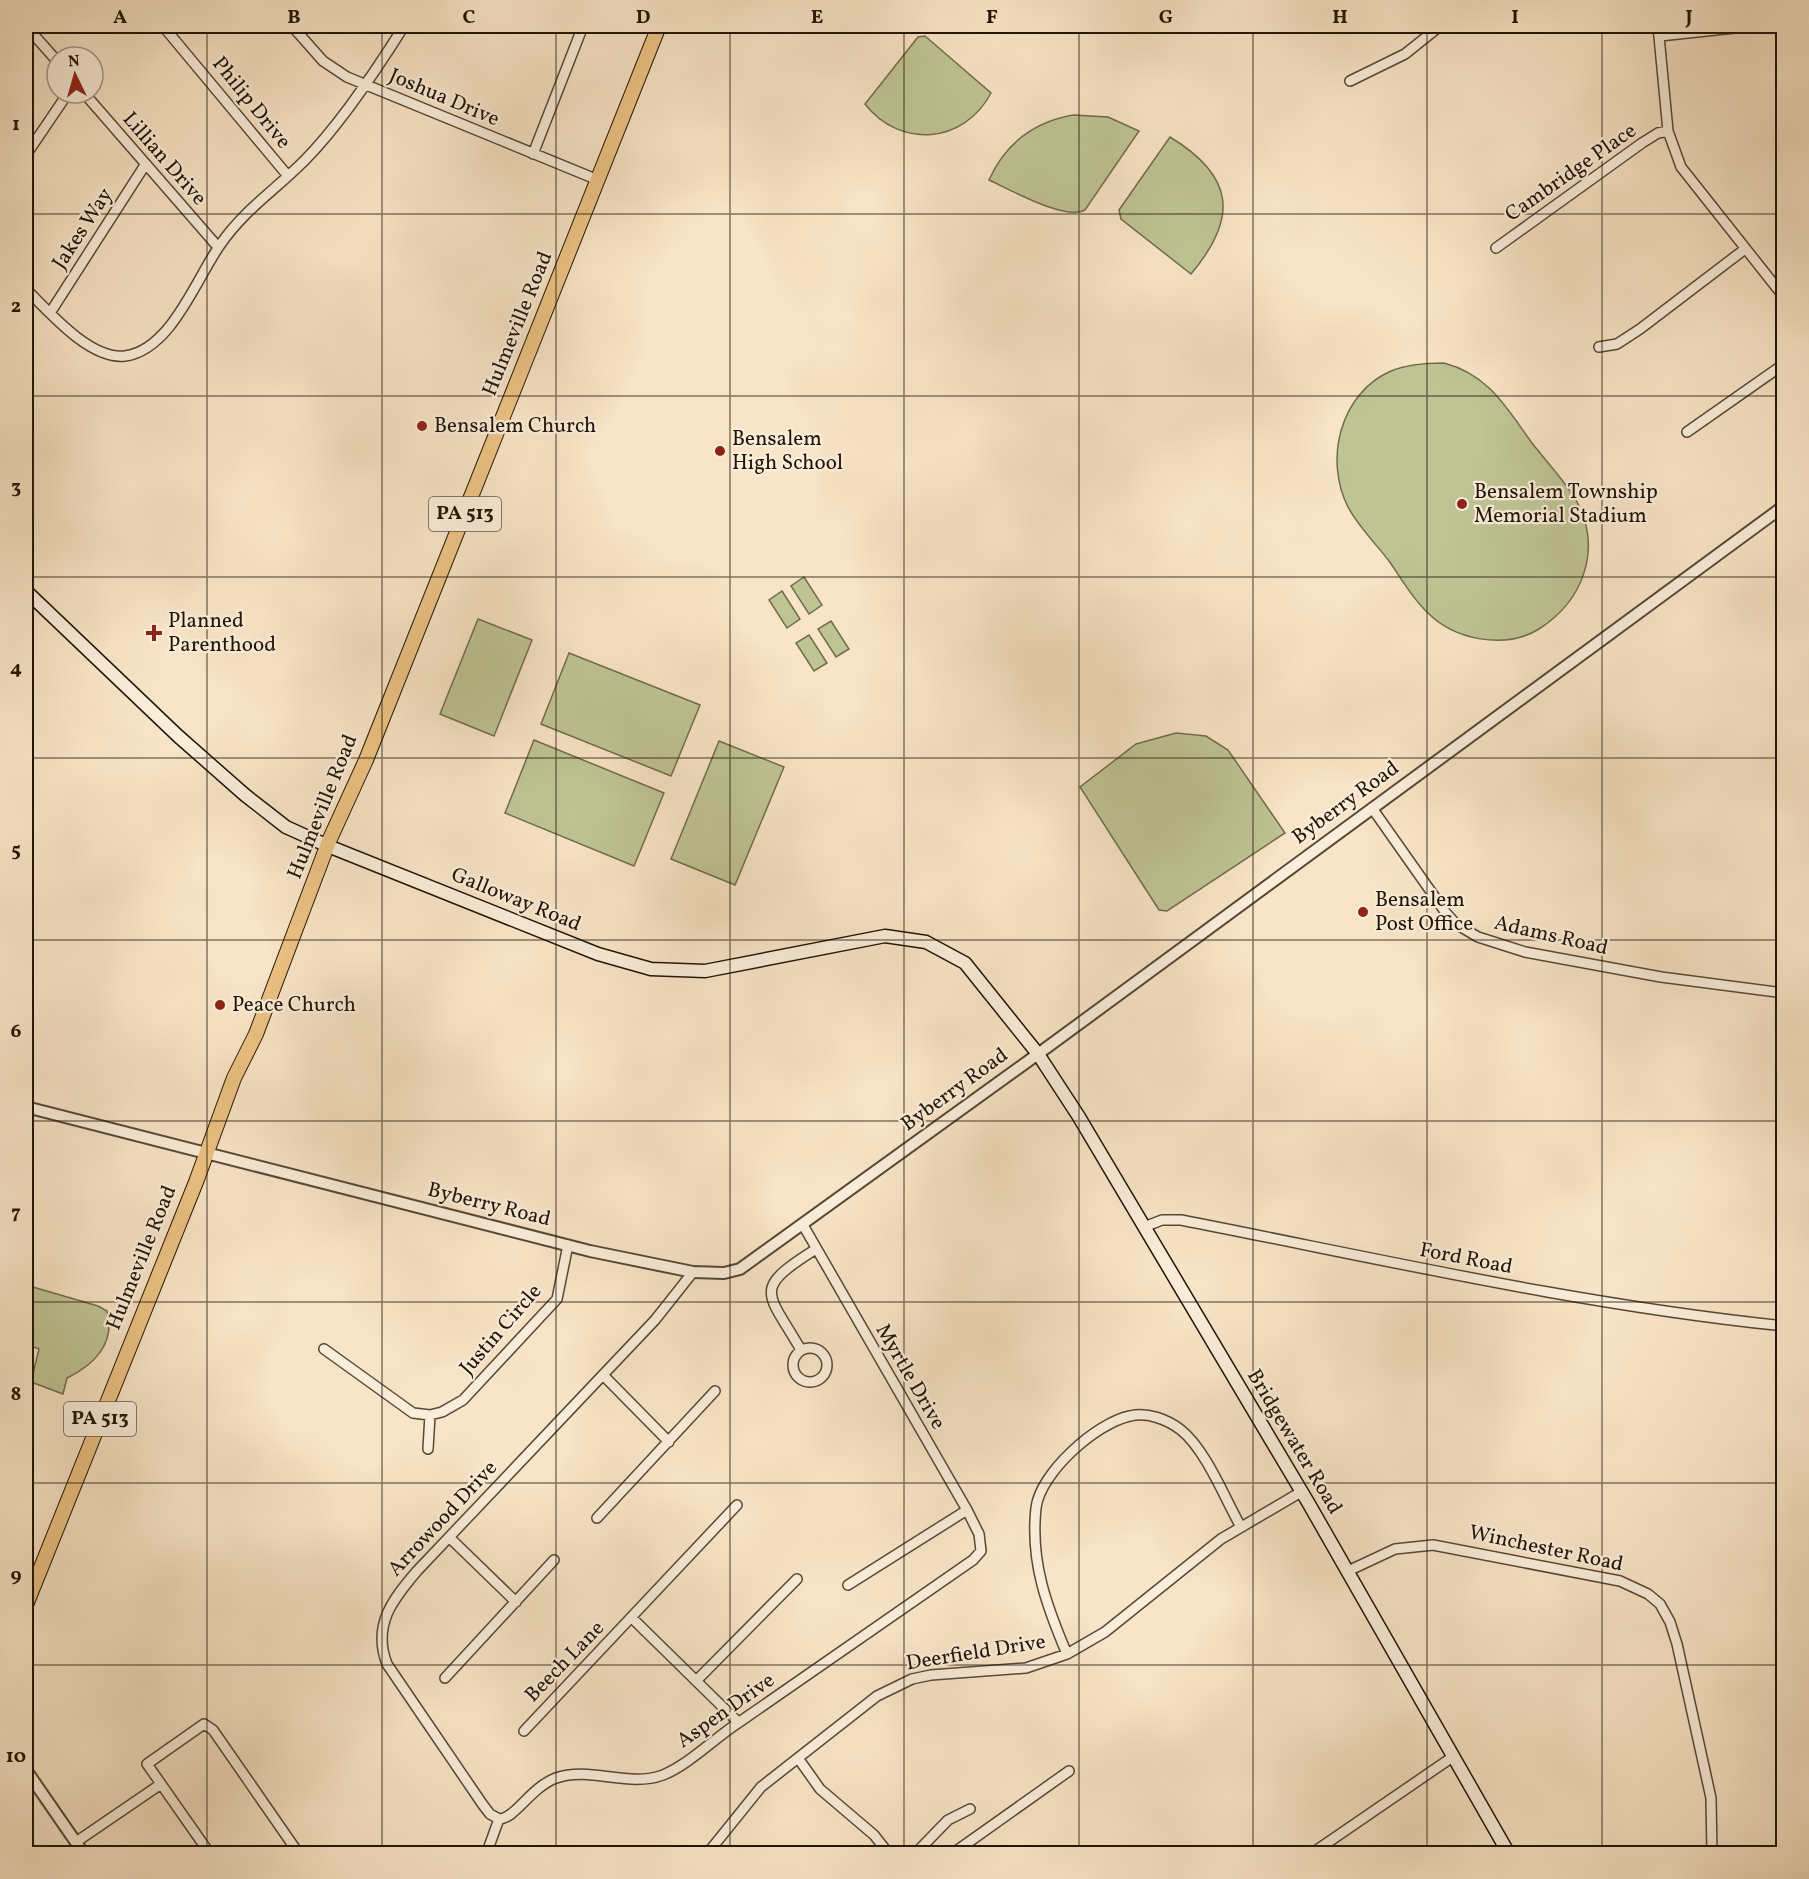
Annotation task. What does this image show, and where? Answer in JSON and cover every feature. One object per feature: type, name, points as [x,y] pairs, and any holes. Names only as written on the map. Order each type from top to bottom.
[{"type":"main road","name":"Hulmeville Road","points":[[26,1605],[234,1078],[256,1034],[328,846],[370,750],[659,26]]},
{"type":"main road","name":"Galloway Road","points":[[26,591],[178,736],[253,802],[286,827],[598,954],[651,969],[705,971],[885,936],[926,942],[965,963],[1038,1054]]},
{"type":"main road","name":"Bridgewater Road","points":[[1038,1054],[1079,1117],[1348,1571],[1509,1854]]},
{"type":"street","points":[[26,26],[45,48]]},
{"type":"street","name":"Philip Drive","points":[[163,26],[288,176]]},
{"type":"street","name":"Joshua Drive","points":[[292,26],[331,68],[364,84],[598,180]]},
{"type":"street","points":[[26,290],[75,334],[103,353],[122,356],[142,351],[164,333],[218,247],[248,209],[288,176],[318,145],[404,26]]},
{"type":"street","points":[[533,153],[583,26]]},
{"type":"street","points":[[1350,81],[1406,54],[1440,26]]},
{"type":"street","points":[[1658,26],[1668,131],[1675,154],[1688,180],[1784,297]]},
{"type":"street","points":[[1660,36],[1753,26]]},
{"type":"street","points":[[26,155],[60,105]]},
{"type":"street","name":"Lillian Drive","points":[[94,105],[218,247]]},
{"type":"street","name":"Cambridge Place","points":[[1496,248],[1642,143],[1658,133],[1668,131]]},
{"type":"street","name":"Jakes Way","points":[[50,313],[145,165]]},
{"type":"street","points":[[1599,347],[1617,345],[1745,249]]},
{"type":"street","points":[[1687,432],[1784,364]]},
{"type":"street","name":"Byberry Road","points":[[26,1107],[568,1245],[693,1272],[724,1273],[740,1269],[1038,1054],[1784,506]]},
{"type":"street","name":"Adams Road","points":[[1372,808],[1446,913],[1456,924],[1478,938],[1525,952],[1654,976],[1784,993]]},
{"type":"street","name":"Ford Road","points":[[1144,1227],[1162,1220],[1181,1220],[1550,1294],[1701,1317],[1784,1326]]},
{"type":"street","name":"Myrtle Drive","points":[[803,1225],[813,1251],[967,1510],[979,1534],[981,1548]]},
{"type":"street","name":"Justin Circle","points":[[430,1415],[463,1401],[557,1299],[568,1245]]},
{"type":"street","points":[[801,1350],[774,1303],[771,1284],[781,1272],[813,1251]]},
{"type":"street","name":"Arrowood Drive","points":[[499,1819],[490,1814],[483,1805],[403,1689],[383,1653],[382,1625],[390,1605],[417,1571],[655,1320],[693,1272]]},
{"type":"street","points":[[324,1349],[412,1413],[430,1415],[428,1449]]},
{"type":"street","points":[[603,1375],[669,1442]]},
{"type":"street","points":[[597,1518],[715,1391]]},
{"type":"street","points":[[1067,1654],[1042,1593],[1036,1536],[1036,1510],[1038,1497],[1047,1478],[1095,1433],[1119,1419],[1140,1415],[1160,1418],[1179,1428],[1193,1443],[1241,1527]]},
{"type":"street","name":"Deerfield Drive","points":[[707,1854],[756,1793],[859,1708],[886,1690],[912,1679],[949,1672],[1026,1668],[1067,1654],[1105,1632],[1221,1539],[1301,1492]]},
{"type":"street","name":"Beech Lane","points":[[524,1731],[738,1505]]},
{"type":"street","points":[[848,1585],[967,1510]]},
{"type":"street","points":[[450,1538],[516,1602]]},
{"type":"street","name":"Winchester Road","points":[[1348,1571],[1395,1549],[1432,1545],[1620,1581],[1648,1594],[1666,1612],[1677,1644],[1711,1798],[1712,1854]]},
{"type":"street","name":"Aspen Drive","points":[[499,1819],[513,1814],[530,1793],[558,1777],[582,1774],[647,1779],[667,1773],[973,1560],[981,1548]]},
{"type":"street","points":[[445,1678],[554,1560]]},
{"type":"street","points":[[696,1681],[797,1579]]},
{"type":"street","name":"Beech Lane","points":[[632,1618],[738,1722]]},
{"type":"street","points":[[210,1854],[147,1764],[204,1724],[213,1730],[299,1854]]},
{"type":"street","points":[[1311,1854],[1454,1756]]},
{"type":"street","points":[[798,1758],[820,1789],[874,1835],[889,1854]]},
{"type":"street","points":[[26,1770],[84,1854]]},
{"type":"street","points":[[952,1854],[1069,1771]]},
{"type":"street","points":[[76,1842],[161,1784]]},
{"type":"street","points":[[915,1854],[948,1820],[970,1809]]},
{"type":"street","points":[[488,1852],[499,1819]]},
{"type":"green space","points":[[925,36],[991,93],[979,110],[965,123],[948,131],[913,134],[879,119],[865,104],[918,37]]},
{"type":"green space","points":[[1073,115],[1108,117],[1139,131],[1085,210],[1076,212],[1051,208],[989,180],[1003,156],[1022,137],[1046,123]]},
{"type":"green space","points":[[1170,137],[1207,167],[1217,182],[1222,199],[1222,216],[1217,234],[1207,253],[1191,274],[1121,219],[1119,210]]},
{"type":"green space","name":"Bensalem Township Memorial Stadium","points":[[1444,363],[1460,368],[1485,384],[1505,405],[1566,485],[1584,518],[1588,537],[1588,555],[1577,589],[1554,617],[1539,629],[1526,635],[1511,639],[1480,639],[1465,635],[1438,622],[1416,601],[1389,561],[1357,521],[1341,489],[1337,469],[1341,430],[1359,395],[1374,381],[1391,371],[1417,364]]},
{"type":"green space","points":[[804,577],[822,605],[809,614],[791,586]]},
{"type":"green space","points":[[782,591],[800,619],[787,628],[769,600]]},
{"type":"green space","points":[[478,619],[532,640],[494,736],[440,714]]},
{"type":"green space","points":[[831,621],[849,649],[836,657],[818,629]]},
{"type":"green space","points":[[809,635],[827,663],[814,671],[796,643]]},
{"type":"green space","points":[[569,653],[700,705],[671,776],[541,724]]},
{"type":"green space","points":[[1176,733],[1206,736],[1228,750],[1285,833],[1167,911],[1159,910],[1080,787],[1136,744]]},
{"type":"green space","points":[[534,740],[664,793],[634,866],[505,813]]},
{"type":"green space","points":[[719,741],[784,767],[735,885],[671,859]]},
{"type":"green space","points":[[26,1285],[98,1306],[107,1311],[109,1323],[105,1343],[94,1360],[67,1378],[63,1394],[31,1382],[39,1349],[26,1344]]},
{"type":"place","name":"Bensalem Church","points":[[422,426]]},
{"type":"place","name":"Bensalem High School","points":[[720,451]]},
{"type":"place","name":"Bensalem Township Memorial Stadium","points":[[1462,504]]},
{"type":"place","name":"Planned Parenthood","points":[[154,633]]},
{"type":"place","name":"Bensalem Post Office","points":[[1363,912]]},
{"type":"place","name":"Peace Church","points":[[220,1005]]}]
